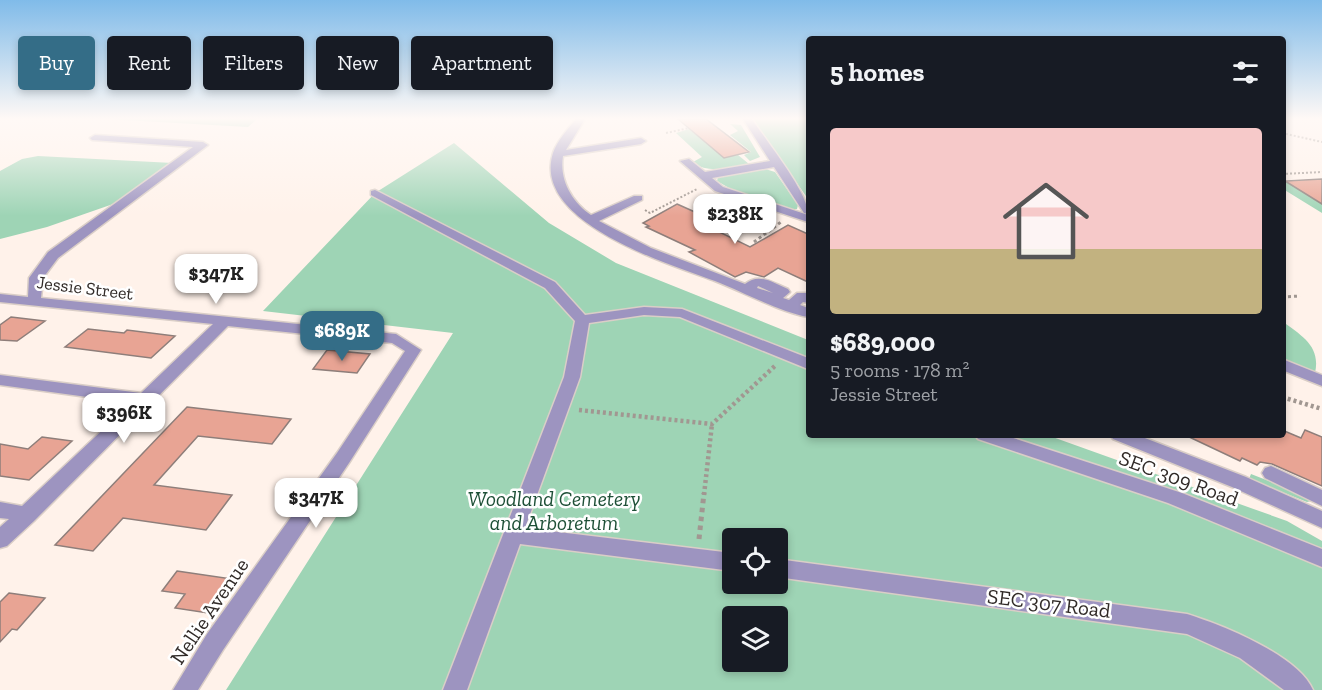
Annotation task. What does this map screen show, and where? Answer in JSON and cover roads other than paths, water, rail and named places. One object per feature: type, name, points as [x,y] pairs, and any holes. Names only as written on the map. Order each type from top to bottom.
[{"type":"street","points":[[34,302],[36,278],[53,255],[195,151]]},
{"type":"street","points":[[559,151],[558,179],[572,202],[591,220],[632,245],[747,289],[757,281],[783,292],[773,299],[806,313]]},
{"type":"street","points":[[558,154],[576,151]]},
{"type":"street","points":[[769,151],[806,208]]},
{"type":"street","points":[[685,161],[704,181],[724,191],[806,218]]},
{"type":"street","points":[[704,181],[778,164]]},
{"type":"street","points":[[375,193],[550,285],[582,320]]},
{"type":"street","points":[[591,220],[638,198]]},
{"type":"street","points":[[791,306],[802,296],[806,298]]},
{"type":"street","name":"Jessie Street","points":[[0,298],[396,339],[413,350]]},
{"type":"street","points":[[582,320],[644,311],[682,313],[806,363]]},
{"type":"street","points":[[455,690],[515,535],[576,363],[582,320]]},
{"type":"street","points":[[0,540],[224,322]]},
{"type":"street","name":"Nellie Avenue","points":[[185,690],[215,642],[349,449],[413,350]]},
{"type":"street","points":[[1286,366],[1322,381]]},
{"type":"street","points":[[0,380],[145,399]]},
{"type":"street","name":"SEC 309 Road","points":[[993,438],[1175,498],[1322,558]]},
{"type":"street","points":[[1127,438],[1239,482],[1322,520]]},
{"type":"street","points":[[1271,473],[1322,499]]},
{"type":"street","points":[[0,510],[27,514]]},
{"type":"street","points":[[515,535],[722,561]]},
{"type":"street","name":"SEC 307 Road","points":[[788,570],[1187,624],[1223,634],[1250,649],[1301,690]]},
{"type":"park label","name":"Woodland Cemetery and Arboretum","points":[[554,510]]}]
